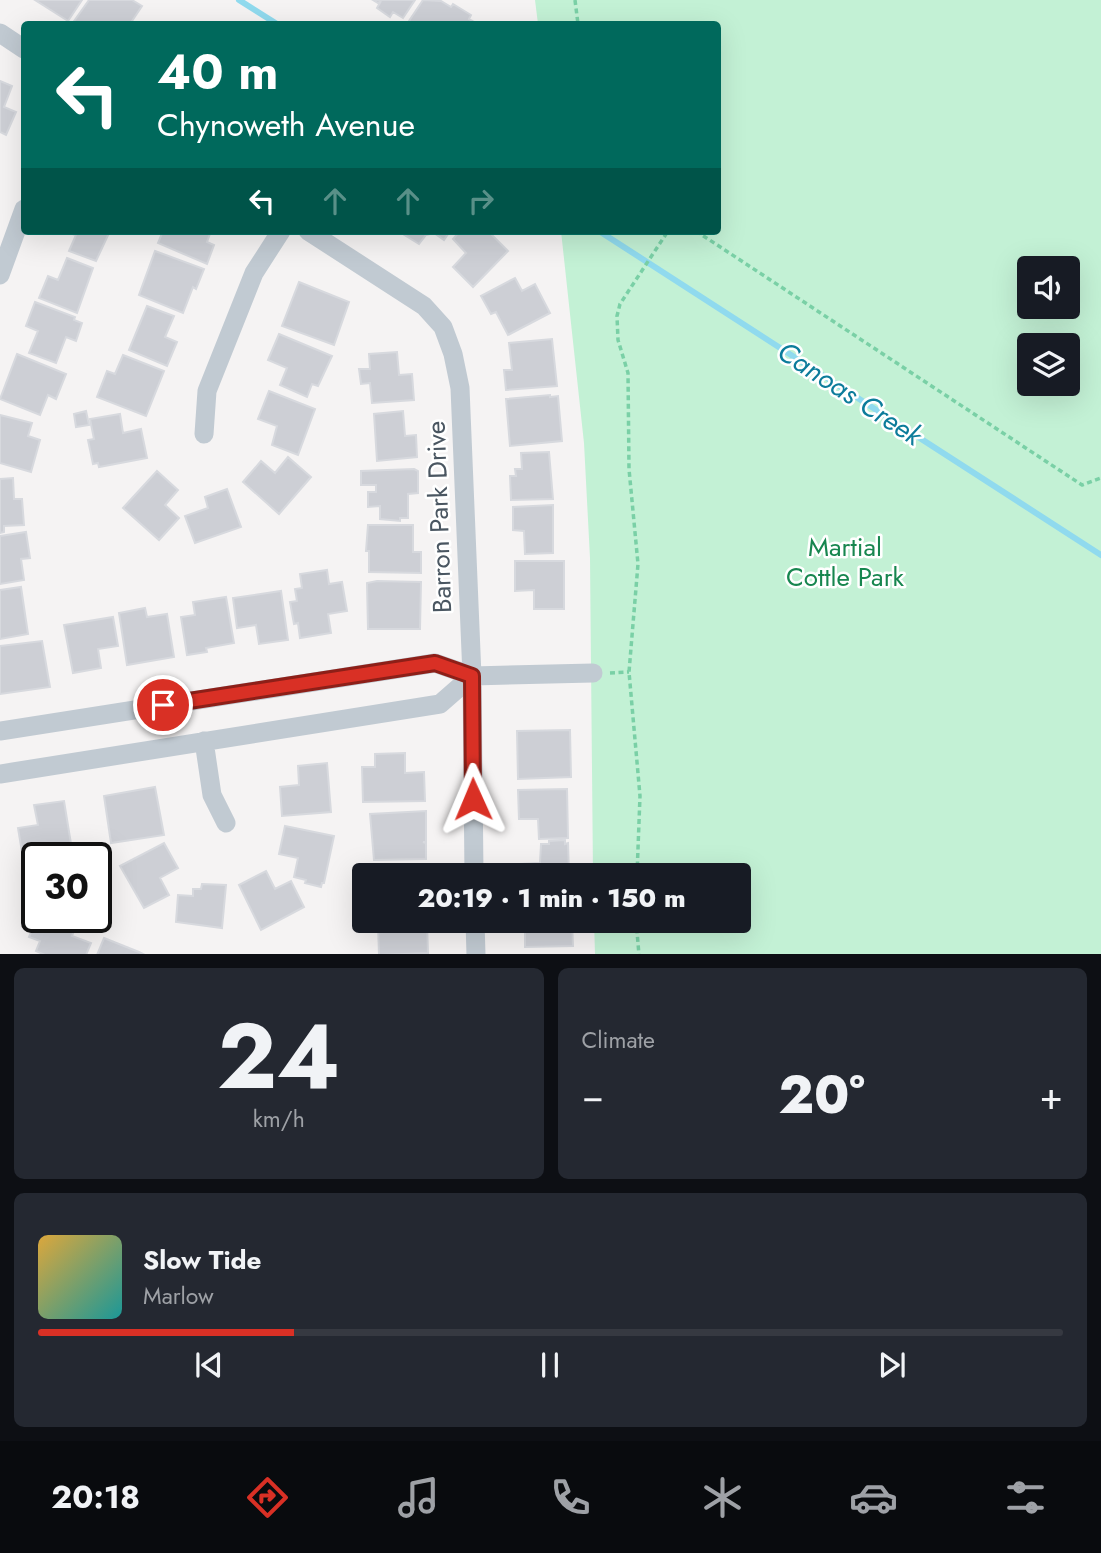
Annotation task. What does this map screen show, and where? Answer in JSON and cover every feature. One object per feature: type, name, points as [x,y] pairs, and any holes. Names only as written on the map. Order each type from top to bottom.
[{"type":"street","points":[[0,33],[21,47]]},
{"type":"street","points":[[0,275],[21,217]]},
{"type":"street","points":[[204,434],[207,391],[254,274],[278,235]]},
{"type":"street","name":"Barron Park Drive","points":[[314,235],[424,306],[443,327],[453,354],[460,388],[472,676],[474,863]]},
{"type":"street","points":[[0,731],[435,663],[472,676],[593,673]]},
{"type":"street","points":[[0,774],[440,704],[472,676]]},
{"type":"street","points":[[204,741],[212,795],[226,823]]},
{"type":"street","points":[[475,933],[476,954]]},
{"type":"path","points":[[575,0],[578,21]]},
{"type":"path","points":[[637,863],[640,796],[629,673],[638,564],[629,469],[628,373],[618,340],[617,316],[620,304],[666,235]]},
{"type":"path","points":[[702,235],[1082,485],[1101,478]]},
{"type":"path","points":[[637,933],[639,954]]},
{"type":"green space","name":"Martial Cottle Park","points":[[535,0],[1101,0],[1101,954],[595,954],[594,933],[751,933],[751,863],[593,863],[590,558],[584,443],[561,235],[721,235],[721,21],[538,21]]},
{"type":"building","points":[[35,0],[82,0],[68,21]]},
{"type":"building","points":[[89,0],[132,0],[142,6],[132,21],[74,21]]},
{"type":"building","points":[[373,0],[415,0],[403,18],[393,12],[390,17],[377,8],[381,1],[378,3]]},
{"type":"building","points":[[423,0],[441,1],[451,7],[453,4],[471,15],[469,19],[473,21],[409,21]]},
{"type":"building","points":[[0,81],[12,86],[4,107],[16,112],[6,135],[0,132]]},
{"type":"building","points":[[76,235],[108,235],[96,261],[69,251]]},
{"type":"building","points":[[161,235],[210,235],[207,242],[214,245],[207,264],[158,243]]},
{"type":"building","points":[[404,235],[426,235],[419,244]]},
{"type":"building","points":[[456,235],[492,235],[508,251],[473,287],[453,267],[466,253],[453,239]]},
{"type":"building","points":[[155,251],[204,269],[196,289],[193,287],[183,313],[139,295]]},
{"type":"building","points":[[67,258],[93,268],[77,313],[39,298],[48,276],[58,280]]},
{"type":"building","points":[[515,278],[522,291],[535,284],[550,313],[508,335],[496,312],[491,314],[481,296]]},
{"type":"building","points":[[299,282],[349,302],[334,345],[282,326]]},
{"type":"building","points":[[35,302],[75,317],[74,320],[82,323],[76,341],[66,337],[56,363],[29,353],[38,331],[26,326]]},
{"type":"building","points":[[147,306],[174,316],[165,337],[177,342],[167,366],[129,350]]},
{"type":"building","points":[[279,334],[332,356],[318,386],[312,384],[307,397],[280,385],[287,368],[268,360]]},
{"type":"building","points":[[552,339],[557,386],[506,390],[504,370],[512,370],[509,343]]},
{"type":"building","points":[[397,352],[399,375],[412,374],[414,400],[372,403],[370,383],[361,384],[359,369],[370,369],[369,354]]},
{"type":"building","points":[[17,354],[66,374],[56,399],[48,395],[40,415],[0,399]]},
{"type":"building","points":[[123,355],[164,371],[146,416],[97,397],[107,371],[115,374]]},
{"type":"building","points":[[269,391],[315,409],[298,455],[272,445],[277,426],[258,419]]},
{"type":"building","points":[[558,396],[562,441],[510,446],[506,399]]},
{"type":"building","points":[[86,411],[89,425],[76,427],[74,414]]},
{"type":"building","points":[[403,411],[405,436],[416,435],[417,457],[377,461],[374,414]]},
{"type":"building","points":[[120,414],[123,433],[141,429],[147,458],[99,467],[98,463],[93,464],[88,440],[94,439],[90,419]]},
{"type":"building","points":[[0,415],[32,423],[28,436],[40,440],[31,472],[0,463]]},
{"type":"building","points":[[549,452],[553,499],[511,500],[510,476],[516,476],[515,469],[522,469],[521,453]]},
{"type":"building","points":[[288,457],[311,477],[279,514],[243,482],[261,461],[275,473]]},
{"type":"building","points":[[157,471],[178,490],[165,505],[179,518],[159,540],[123,508]]},
{"type":"building","points":[[361,471],[418,471],[418,493],[408,494],[408,518],[400,518],[400,521],[380,519],[380,506],[368,507],[368,492],[376,492],[376,485],[361,485]]},
{"type":"building","points":[[13,478],[14,499],[22,499],[24,525],[4,526],[4,532],[0,533],[0,479]]},
{"type":"building","points":[[227,489],[241,527],[195,543],[185,516],[208,508],[205,497]]},
{"type":"building","points":[[553,505],[553,553],[525,554],[524,531],[513,530],[513,507]]},
{"type":"building","points":[[368,525],[413,525],[413,552],[421,552],[421,573],[369,572],[369,551],[366,551]]},
{"type":"building","points":[[26,532],[30,558],[21,559],[24,580],[0,584],[0,536]]},
{"type":"building","points":[[515,561],[564,561],[564,609],[534,609],[534,590],[515,591]]},
{"type":"building","points":[[327,570],[329,584],[342,582],[347,611],[328,614],[331,633],[300,638],[290,602],[297,601],[295,589],[302,588],[300,574]]},
{"type":"building","points":[[421,582],[420,629],[368,629],[367,583]]},
{"type":"building","points":[[21,587],[28,634],[0,639],[0,590]]},
{"type":"building","points":[[281,591],[288,640],[259,644],[256,625],[237,628],[233,598]]},
{"type":"building","points":[[226,597],[234,643],[187,655],[181,617],[195,615],[193,602]]},
{"type":"building","points":[[145,608],[147,617],[167,614],[174,657],[127,665],[119,613]]},
{"type":"building","points":[[113,617],[118,646],[98,649],[101,668],[73,673],[64,625]]},
{"type":"building","points":[[42,641],[50,687],[0,694],[0,646]]},
{"type":"building","points":[[570,730],[571,777],[518,779],[517,731]]},
{"type":"building","points":[[405,753],[405,773],[424,772],[425,801],[363,802],[362,767],[375,767],[375,754]]},
{"type":"building","points":[[327,763],[331,812],[282,816],[280,787],[299,785],[298,766]]},
{"type":"building","points":[[155,787],[164,835],[112,843],[104,796]]},
{"type":"building","points":[[567,789],[568,838],[539,839],[538,819],[519,819],[518,790]]},
{"type":"building","points":[[64,801],[71,842],[21,842],[21,846],[18,828],[38,825],[34,805]]},
{"type":"building","points":[[426,811],[426,842],[423,842],[426,843],[426,859],[374,860],[370,814]]},
{"type":"building","points":[[285,826],[334,836],[321,887],[294,877],[298,858],[279,854]]},
{"type":"building","points":[[565,840],[565,844],[568,843],[569,863],[540,863],[541,844],[549,844],[549,841]]},
{"type":"building","points":[[164,843],[178,868],[160,878],[169,895],[144,908],[120,866]]},
{"type":"building","points":[[266,871],[275,889],[291,881],[304,907],[261,930],[239,885]]},
{"type":"building","points":[[202,884],[226,885],[222,928],[176,922],[178,895],[193,896],[193,889],[201,889]]},
{"type":"building","points":[[31,933],[73,933],[72,936],[91,943],[86,954],[43,954],[36,951],[40,941],[29,937]]},
{"type":"building","points":[[378,933],[427,933],[428,953],[379,954]]},
{"type":"building","points":[[525,933],[572,933],[573,946],[525,947]]},
{"type":"building","points":[[104,938],[143,954],[97,954]]},
{"type":"waterway","name":"Canoas Creek","points":[[239,0],[272,21]]},
{"type":"waterway","name":"Canoas Creek","points":[[605,235],[1101,555]]},
{"type":"route","points":[[163,705],[435,663],[472,676],[473,799]]}]
